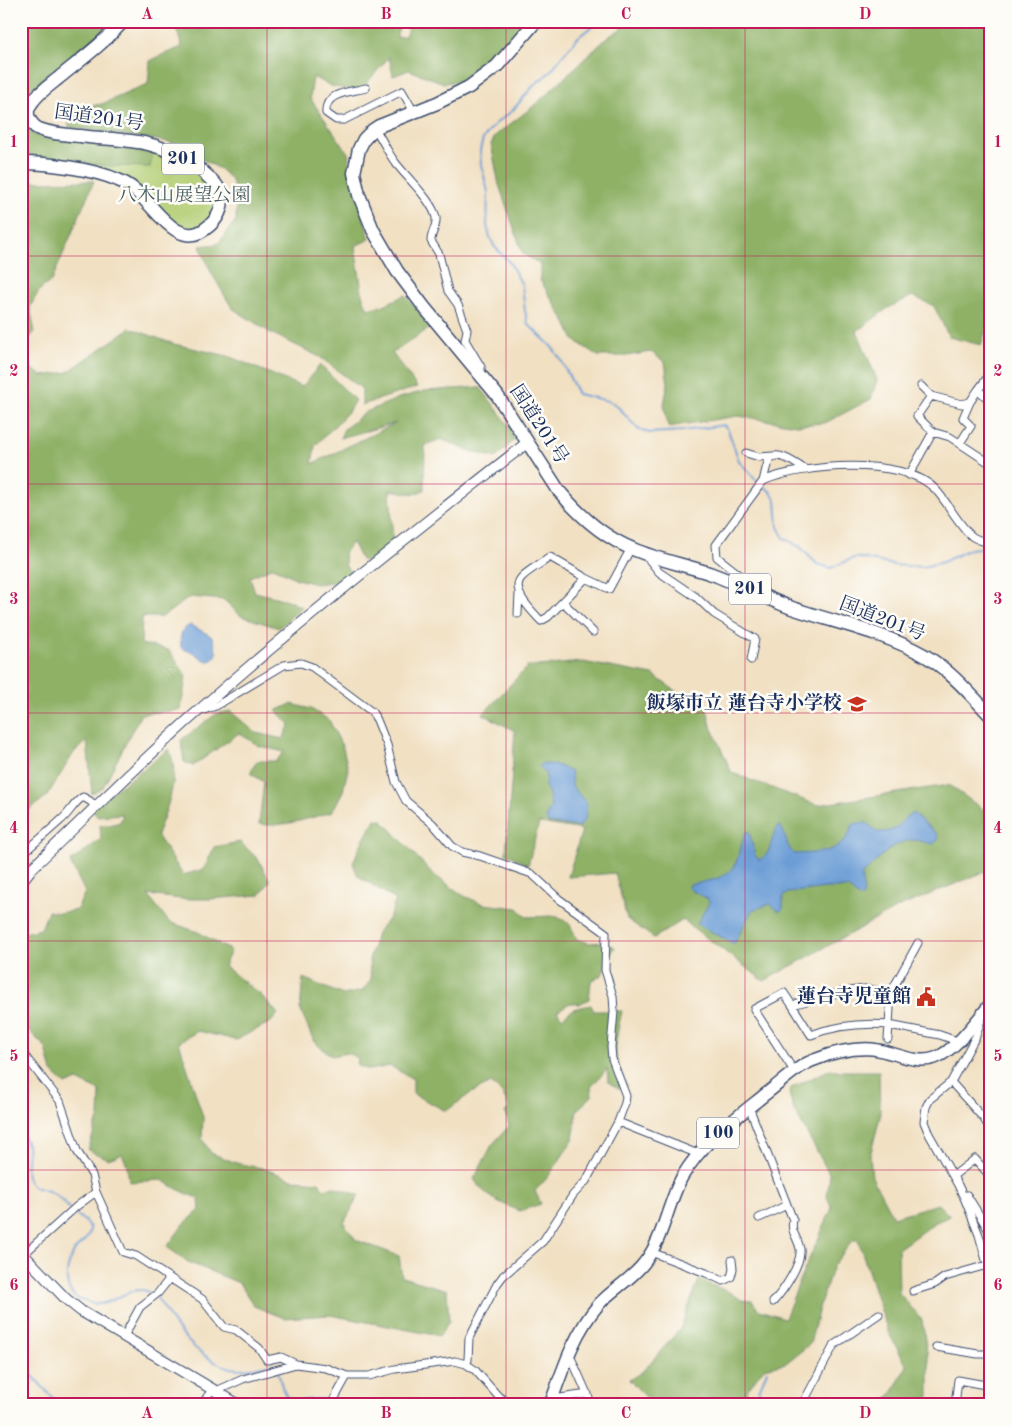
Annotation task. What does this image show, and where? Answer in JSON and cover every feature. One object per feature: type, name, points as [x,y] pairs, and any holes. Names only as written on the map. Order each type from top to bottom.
[{"type":"highway","name":"国道201号","points":[[21,163],[65,167],[115,178],[129,185],[176,231],[185,234],[194,235],[201,233],[216,220],[222,201],[220,190],[197,167],[170,152],[148,144],[55,133],[38,129],[28,116],[28,108],[39,95],[95,48],[123,21]]},
{"type":"highway","name":"国道201号","points":[[536,21],[497,66],[483,77],[456,94],[390,121],[375,129],[364,139],[359,149],[354,173],[359,195],[373,230],[397,271],[497,395],[559,491],[571,505],[597,528],[631,548],[711,574],[790,607],[882,636],[925,656],[952,675],[991,716]]},
{"type":"main road","name":"100","points":[[551,1400],[578,1334],[599,1304],[643,1265],[662,1229],[682,1177],[698,1154],[718,1132],[794,1071],[816,1059],[846,1051],[872,1049],[920,1061],[935,1058],[946,1052],[991,1003]]},
{"type":"street","points":[[366,88],[335,95],[330,98],[325,107],[326,113],[336,120],[344,120],[402,91],[414,112]]},
{"type":"street","points":[[375,129],[395,162],[417,187],[432,209],[436,220],[431,241],[439,254],[448,291],[458,305],[467,330],[465,340],[481,367],[478,373]]},
{"type":"street","points":[[960,443],[971,426],[963,418],[970,402],[990,374],[989,365]]},
{"type":"street","points":[[921,386],[931,396],[962,404],[970,402]]},
{"type":"street","points":[[978,390],[991,401]]},
{"type":"street","points":[[931,396],[917,416],[933,432],[950,437],[991,464]]},
{"type":"street","points":[[909,475],[933,432]]},
{"type":"street","points":[[21,882],[96,807],[196,713],[257,660],[417,529],[528,442]]},
{"type":"street","points":[[746,453],[759,457],[779,456],[789,459],[806,470]]},
{"type":"street","points":[[752,590],[740,575],[717,557],[716,545],[763,482],[773,456]]},
{"type":"street","points":[[763,482],[773,477],[838,466],[864,466],[909,475],[922,480],[934,488],[973,538],[991,544]]},
{"type":"street","points":[[518,614],[518,587],[520,579],[550,557],[586,578],[609,588],[631,548]]},
{"type":"street","points":[[644,553],[658,572],[696,597],[714,614],[755,639],[751,660]]},
{"type":"street","points":[[519,591],[521,597],[541,621],[548,617],[586,578]]},
{"type":"street","points":[[563,602],[593,632]]},
{"type":"street","points":[[196,713],[216,706],[284,665],[301,663],[312,667],[372,712],[387,745],[396,782],[406,801],[433,824],[452,846],[462,852],[480,856],[532,874],[560,899],[606,933],[605,970],[613,996],[614,1011],[612,1059],[626,1096],[625,1103],[618,1122],[586,1181],[573,1195],[543,1241],[503,1276],[497,1284],[469,1338],[468,1360],[466,1364]]},
{"type":"street","points":[[21,855],[62,820],[72,810],[76,801],[83,797],[96,807]]},
{"type":"street","points":[[888,1039],[891,992],[918,943]]},
{"type":"street","points":[[792,1005],[841,992],[865,989],[891,992]]},
{"type":"street","points":[[794,1071],[754,1009],[784,993],[811,1035],[862,1023],[889,1025],[940,1035],[957,1041]]},
{"type":"street","points":[[983,1012],[976,1036],[951,1082],[930,1099],[926,1107],[924,1122],[928,1134],[958,1185],[979,1235],[991,1278]]},
{"type":"street","points":[[21,1051],[60,1100],[77,1151],[92,1175],[96,1192],[123,1252],[136,1256],[202,1299],[224,1327],[236,1330],[259,1348],[267,1360],[281,1357],[296,1364],[326,1368],[347,1376],[369,1376],[395,1369],[454,1361],[466,1364],[475,1370],[498,1396],[509,1403],[522,1405]]},
{"type":"street","points":[[951,1082],[984,1119],[991,1130]]},
{"type":"street","points":[[749,1108],[793,1220],[791,1227],[800,1250],[797,1264],[787,1284],[773,1302]]},
{"type":"street","points":[[618,1122],[698,1154]]},
{"type":"street","points":[[953,1176],[975,1159],[991,1176]]},
{"type":"street","points":[[958,1185],[968,1197],[991,1234]]},
{"type":"street","points":[[96,1192],[22,1253],[66,1299],[81,1311],[238,1405]]},
{"type":"street","points":[[759,1218],[787,1205]]},
{"type":"street","points":[[651,1252],[724,1281],[731,1276],[733,1269],[732,1260]]},
{"type":"street","points":[[913,1291],[935,1284],[945,1277],[987,1265]]},
{"type":"street","points":[[124,1336],[140,1307],[158,1293],[170,1278]]},
{"type":"street","points":[[802,1405],[834,1346],[880,1314]]},
{"type":"street","points":[[936,1347],[978,1354],[991,1354]]},
{"type":"street","points":[[569,1353],[592,1405]]},
{"type":"street","points":[[202,1405],[214,1390],[243,1379],[296,1364]]},
{"type":"street","points":[[331,1405],[347,1376]]},
{"type":"street","points":[[955,1405],[958,1380],[991,1386]]},
{"type":"street","points":[[551,1400],[588,1394]]},
{"type":"green space","points":[[21,21],[108,21],[97,39],[54,69],[21,102]]},
{"type":"green space","points":[[174,21],[401,21],[396,37],[405,36],[411,21],[541,21],[465,81],[444,83],[409,70],[393,76],[389,57],[359,92],[331,86],[313,77],[310,98],[348,153],[353,181],[370,239],[355,246],[363,298],[368,309],[384,305],[405,295],[431,327],[392,353],[417,387],[362,405],[362,389],[320,357],[271,333],[232,308],[211,272],[200,246],[218,244],[236,220],[237,197],[231,179],[220,169],[170,142],[69,127],[68,113],[70,109],[102,104],[148,84],[150,61],[182,47]]},
{"type":"green space","points":[[633,21],[991,21],[991,315],[981,345],[949,337],[934,306],[912,296],[888,308],[857,331],[877,380],[871,399],[825,423],[797,425],[738,416],[668,427],[664,404],[668,384],[665,362],[651,352],[626,356],[598,356],[574,340],[565,321],[540,280],[540,264],[523,254],[499,185],[491,144],[496,135],[535,105],[608,37]]},
{"type":"green space","points":[[21,113],[22,123],[34,135],[154,150],[150,167],[109,166],[67,160],[21,157]]},
{"type":"green space","name":"八木山展望公園","points":[[21,121],[32,136],[161,153],[197,173],[217,191],[218,207],[204,224],[187,230],[175,224],[148,195],[44,158]]},
{"type":"green space","points":[[94,181],[52,280],[39,291],[30,307],[35,332],[21,347],[21,182]]},
{"type":"green space","points":[[130,328],[174,344],[228,356],[302,387],[320,365],[355,400],[348,412],[315,446],[312,464],[396,423],[340,438],[344,429],[366,412],[399,398],[425,391],[480,387],[511,428],[514,440],[496,458],[464,449],[441,439],[425,445],[424,490],[414,494],[390,490],[393,544],[375,564],[361,560],[352,542],[344,553],[346,567],[355,577],[349,582],[339,581],[316,584],[297,579],[273,567],[250,577],[255,592],[287,600],[302,607],[279,628],[241,616],[224,600],[190,597],[162,617],[142,617],[141,644],[169,650],[186,676],[181,710],[141,714],[103,787],[92,794],[87,741],[75,751],[47,796],[21,816],[21,361],[42,376],[68,372]]},
{"type":"green space","points":[[583,662],[653,675],[687,699],[702,702],[707,709],[711,726],[732,773],[817,805],[949,785],[991,815],[991,869],[897,908],[764,981],[683,920],[654,938],[627,919],[615,873],[568,877],[582,830],[539,823],[528,865],[506,853],[515,731],[483,714],[527,667]]},
{"type":"green space","points":[[291,704],[311,709],[329,720],[343,748],[348,769],[343,791],[332,812],[287,824],[259,824],[264,782],[250,773],[257,761],[276,761],[284,752],[259,746],[239,733],[193,766],[184,762],[181,740],[216,714],[230,711],[256,733],[283,739],[290,724],[276,711]]},
{"type":"green space","points":[[169,749],[174,771],[173,782],[157,835],[183,875],[204,869],[214,847],[240,842],[258,859],[270,881],[260,895],[181,899],[148,895],[169,922],[198,932],[231,951],[224,966],[262,996],[278,1014],[271,1022],[236,1040],[198,1031],[179,1042],[203,1117],[202,1139],[211,1153],[236,1163],[262,1168],[295,1180],[319,1182],[323,1189],[334,1187],[359,1195],[344,1223],[356,1240],[399,1256],[402,1277],[447,1290],[449,1321],[440,1336],[330,1315],[284,1318],[254,1306],[239,1283],[188,1262],[167,1247],[183,1225],[200,1210],[199,1199],[162,1180],[129,1182],[127,1165],[122,1154],[108,1159],[88,1150],[99,1116],[100,1091],[77,1080],[66,1085],[52,1072],[46,1048],[21,1023],[21,934],[41,929],[48,911],[58,913],[77,910],[85,892],[70,862],[101,839],[100,825],[120,822],[123,814],[97,816],[92,808]]},
{"type":"green space","points":[[375,819],[382,820],[433,874],[464,896],[483,904],[518,908],[526,917],[555,916],[569,923],[577,939],[589,943],[603,942],[615,947],[602,975],[591,981],[589,999],[579,1004],[570,1003],[557,1011],[562,1018],[573,1009],[591,1005],[594,1011],[622,1011],[616,1049],[618,1066],[627,1086],[619,1089],[608,1082],[607,1069],[591,1087],[592,1096],[577,1110],[573,1140],[548,1177],[535,1191],[541,1204],[520,1211],[488,1195],[474,1179],[492,1145],[509,1126],[505,1112],[509,1108],[502,1093],[491,1083],[471,1093],[446,1111],[413,1094],[413,1079],[390,1066],[369,1070],[357,1065],[358,1058],[347,1053],[332,1056],[314,1042],[300,1009],[303,978],[343,995],[362,991],[371,980],[369,960],[377,933],[389,918],[396,900],[358,876],[353,863]]},
{"type":"green space","points":[[831,1069],[841,1071],[879,1071],[880,1117],[870,1156],[872,1177],[893,1217],[938,1204],[950,1216],[934,1223],[898,1249],[899,1293],[922,1320],[929,1365],[929,1397],[922,1405],[881,1405],[892,1393],[907,1366],[888,1332],[858,1240],[853,1240],[833,1266],[819,1308],[810,1344],[786,1363],[764,1368],[746,1391],[754,1405],[654,1405],[629,1380],[642,1372],[680,1329],[699,1280],[727,1291],[742,1300],[752,1301],[759,1310],[785,1318],[832,1208],[827,1197],[830,1175],[793,1108],[789,1093],[791,1088]]},
{"type":"water","points":[[190,625],[212,637],[217,654],[211,661],[205,660],[181,647],[181,634]]},
{"type":"water","points":[[543,763],[559,766],[571,772],[572,786],[587,804],[585,820],[579,827],[548,823],[546,817],[551,807],[548,791],[545,787],[546,775],[539,766]]},
{"type":"water","points":[[913,813],[936,833],[939,839],[933,844],[915,840],[905,841],[891,848],[862,875],[863,896],[860,898],[848,888],[825,888],[788,893],[783,897],[783,909],[779,911],[770,904],[752,910],[734,944],[697,924],[709,903],[708,899],[689,889],[688,885],[716,879],[730,871],[738,858],[745,833],[749,831],[755,855],[759,860],[767,853],[774,834],[780,825],[789,848],[794,854],[816,853],[830,850],[843,843],[855,823],[867,823],[877,832],[888,831],[897,827],[907,816]]},
{"type":"waterway","points":[[602,21],[576,39],[549,73],[535,84],[512,111],[495,124],[483,139],[480,150],[481,164],[488,192],[487,226],[490,237],[494,246],[510,263],[522,285],[528,324],[552,347],[561,360],[578,394],[608,401],[616,405],[639,430],[650,433],[683,431],[724,425],[728,430],[739,461],[755,479],[771,492],[776,500],[778,527],[784,538],[800,547],[817,564],[831,568],[854,558],[861,558],[894,565],[923,567],[943,562],[970,549],[979,548],[991,553]]},
{"type":"waterway","points":[[21,1132],[27,1147],[26,1173],[31,1184],[55,1194],[70,1209]]},
{"type":"waterway","points":[[73,1212],[85,1221],[90,1228],[87,1238],[75,1250],[68,1268],[68,1286],[74,1296],[80,1300],[102,1304],[132,1291],[146,1291],[153,1295]]},
{"type":"waterway","points":[[157,1298],[173,1324],[196,1348],[212,1360],[230,1368],[252,1368],[274,1364],[276,1368]]},
{"type":"waterway","points":[[21,1363],[59,1405]]},
{"type":"waterway","points":[[764,1405],[759,1390],[767,1371]]},
{"type":"waterway","points":[[278,1372],[283,1390],[290,1398],[294,1400],[328,1400],[340,1405]]},
{"type":"place","name":"飯塚市立 蓮台寺小学校","points":[[857,704]]},
{"type":"place","name":"蓮台寺児童館","points":[[926,997]]}]
